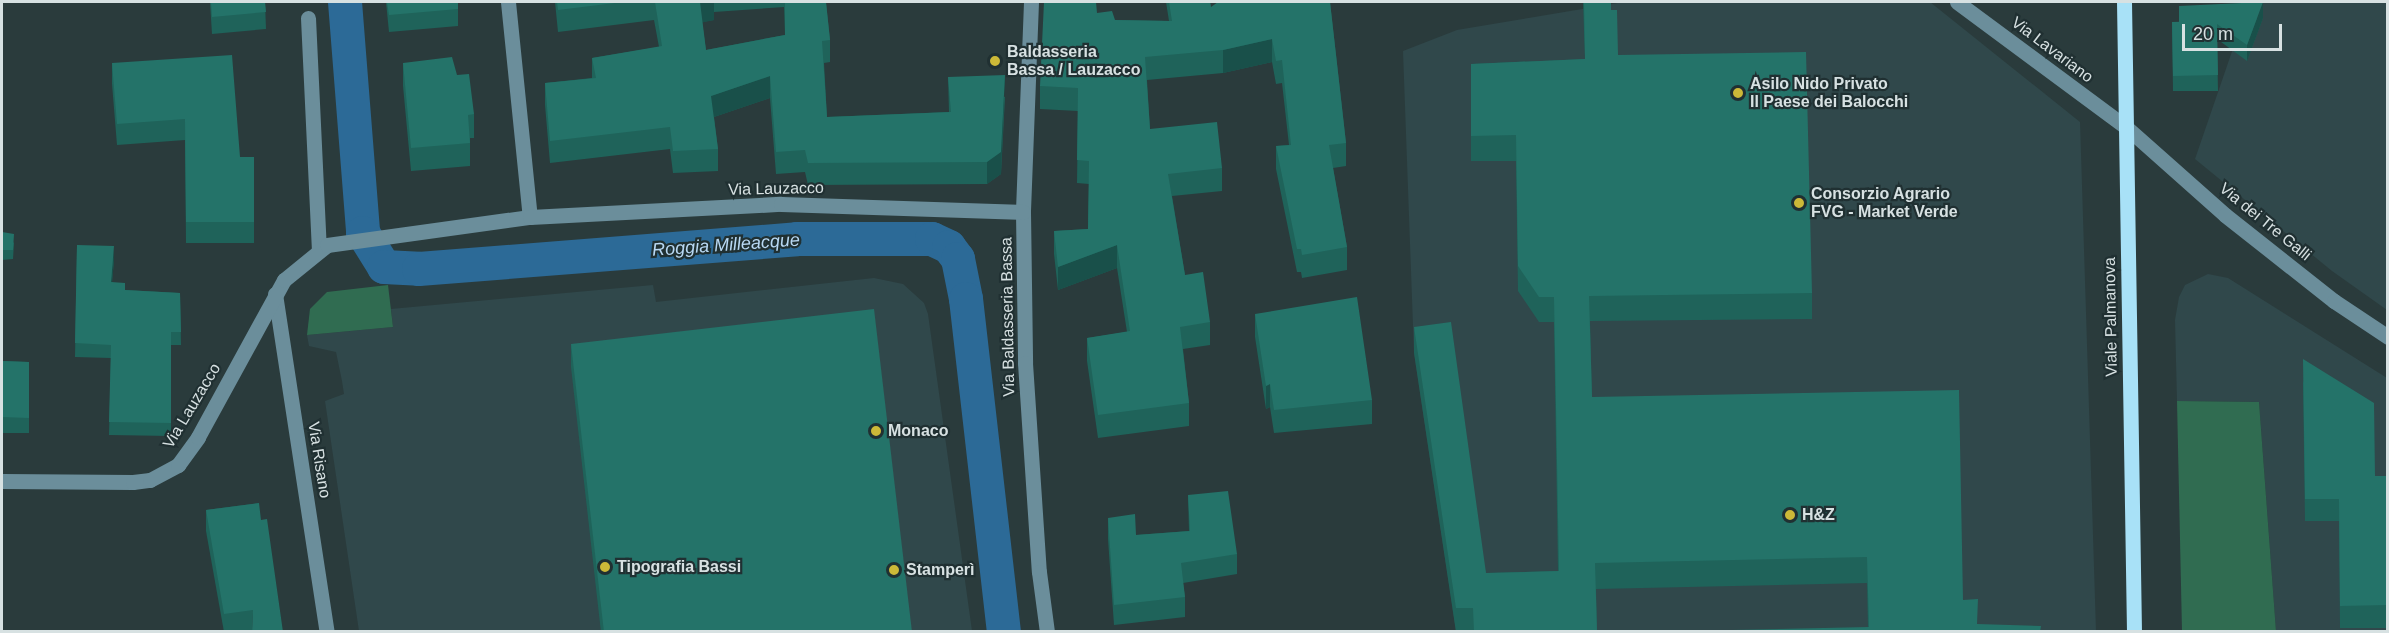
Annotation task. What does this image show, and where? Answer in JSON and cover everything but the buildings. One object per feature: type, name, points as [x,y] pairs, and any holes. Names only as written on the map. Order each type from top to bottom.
[{"type":"main road","name":"Viale Palmanova","points":[[2124,2],[2134,632]]},
{"type":"street","points":[[508,2],[530,217]]},
{"type":"street","name":"Via Baldasseria Bassa","points":[[1031,2],[1023,212],[1025,363],[1039,572],[1047,632]]},
{"type":"street","name":"Via Lavariano","points":[[1957,2],[2126,127]]},
{"type":"street","points":[[308,18],[319,249]]},
{"type":"street","name":"Via dei Tre Galli","points":[[2126,127],[2225,215],[2334,301],[2388,337]]},
{"type":"street","name":"Via Lauzacco","points":[[2,481],[134,482],[150,480],[178,465],[198,437],[284,280],[319,249],[344,242],[530,217],[781,204],[1023,212]]},
{"type":"street","name":"Via Risano","points":[[275,294],[327,632]]},
{"type":"shaded area","points":[[1624,2],[1930,2],[2080,122],[2096,631],[1456,631],[1414,353],[1403,51],[1457,30]]},
{"type":"shaded area","points":[[2249,2],[2387,2],[2387,310],[2332,271],[2195,159]]},
{"type":"shaded area","points":[[2208,274],[2228,278],[2387,378],[2387,631],[2276,631],[2259,402],[2177,401],[2175,320],[2179,297],[2185,285]]},
{"type":"shaded area","points":[[874,278],[903,284],[924,303],[928,314],[972,631],[359,631],[325,401],[344,394],[342,381],[336,352],[309,346],[307,335],[393,327],[391,309],[653,285],[656,302]]},
{"type":"green space","points":[[388,285],[393,327],[307,335],[310,309],[327,292]]},
{"type":"green space","points":[[2177,401],[2259,402],[2276,631],[2182,631]]},
{"type":"waterway","name":"Roggia Milleacque","points":[[345,2],[363,233],[384,267],[419,269],[797,239],[932,239],[949,247],[958,259],[966,299],[1004,632]]},
{"type":"place","name":"Baldasseria Bassa / Lauzacco","points":[[995,61]]},
{"type":"place","name":"Asilo Nido Privato Il Paese dei Balocchi","points":[[1738,93]]},
{"type":"place","name":"Consorzio Agrario FVG - Market Verde","points":[[1799,203]]},
{"type":"place","name":"Monaco","points":[[876,431]]},
{"type":"place","name":"H&Z","points":[[1790,515]]},
{"type":"place","name":"Tipografia Bassi","points":[[605,567]]},
{"type":"place","name":"Stamperì","points":[[894,570]]}]
